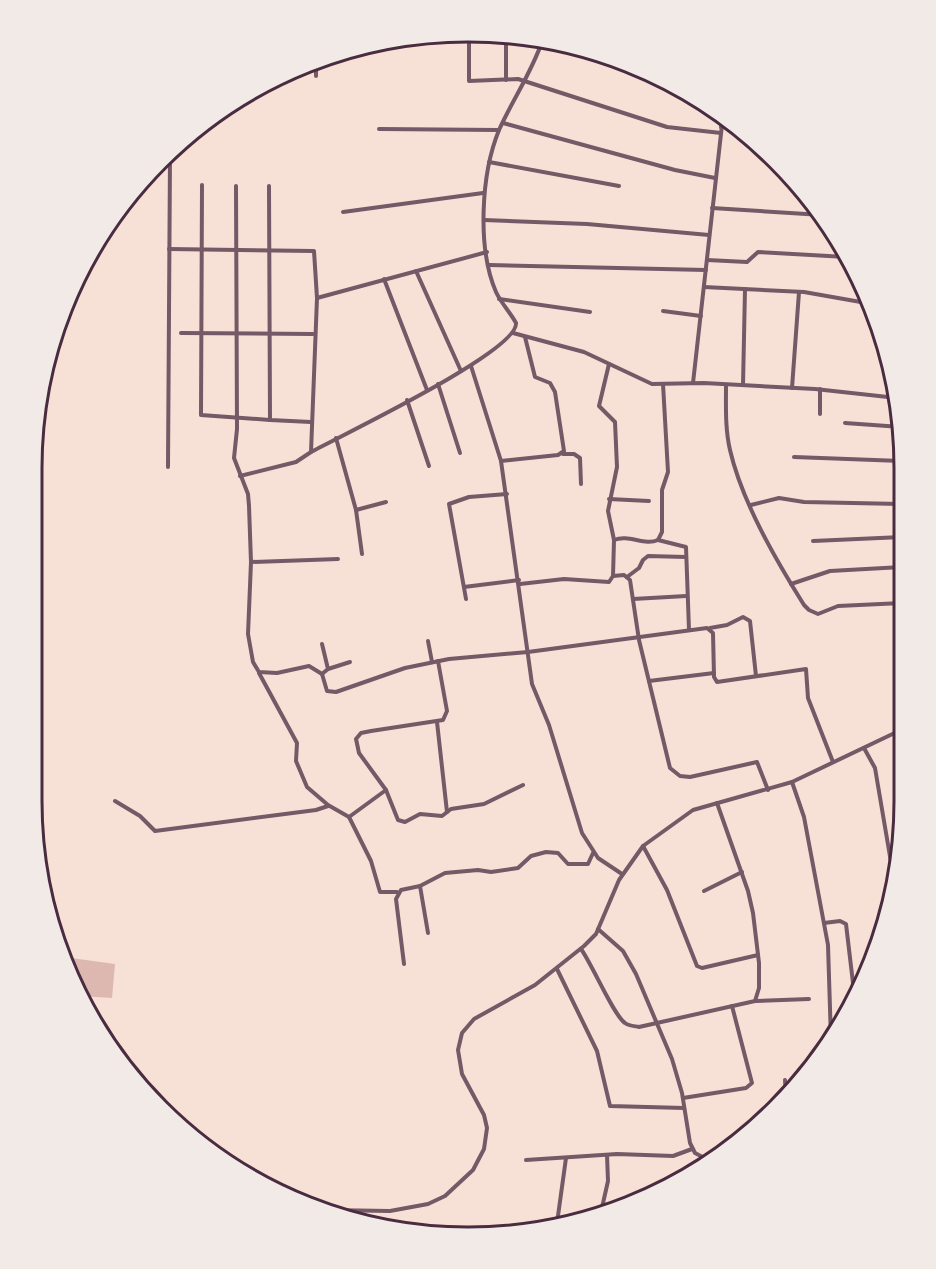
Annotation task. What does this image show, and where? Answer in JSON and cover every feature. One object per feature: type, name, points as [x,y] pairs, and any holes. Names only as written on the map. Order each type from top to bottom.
[{"type":"street","points":[[469,42],[469,81],[518,79],[677,130],[721,133]]},
{"type":"street","points":[[506,44],[506,80]]},
{"type":"street","points":[[240,476],[296,462],[310,452],[461,372],[513,333],[516,323],[499,299],[489,265],[483,193],[489,162],[499,130],[540,48]]},
{"type":"street","points":[[315,70],[315,76]]},
{"type":"street","points":[[503,123],[675,170],[715,178]]},
{"type":"street","points":[[693,383],[722,127]]},
{"type":"street","points":[[379,129],[499,130]]},
{"type":"street","points":[[489,162],[619,186]]},
{"type":"street","points":[[168,467],[170,164]]},
{"type":"street","points":[[202,185],[201,416],[311,422]]},
{"type":"street","points":[[236,186],[237,418],[234,458],[248,494],[251,562],[248,634],[253,662],[297,742],[296,761],[307,787],[328,806],[348,817],[371,861],[380,892],[398,892],[420,886],[445,873],[478,870],[491,872],[518,868],[531,856],[550,851],[558,853],[568,864],[588,864],[593,852]]},
{"type":"street","points":[[269,186],[270,420]]},
{"type":"street","points":[[344,212],[483,193]]},
{"type":"street","points":[[712,208],[810,214]]},
{"type":"street","points":[[484,220],[587,224],[709,235]]},
{"type":"street","points":[[170,249],[314,251],[316,298],[310,452]]},
{"type":"street","points":[[316,298],[487,252]]},
{"type":"street","points":[[707,260],[747,262],[758,252],[838,257]]},
{"type":"street","points":[[489,265],[706,270]]},
{"type":"street","points":[[416,271],[461,372]]},
{"type":"street","points":[[384,279],[427,390]]},
{"type":"street","points":[[704,287],[799,292],[861,302]]},
{"type":"street","points":[[743,385],[745,289]]},
{"type":"street","points":[[792,388],[799,292]]},
{"type":"street","points":[[499,299],[590,312]]},
{"type":"street","points":[[663,311],[701,316]]},
{"type":"street","points":[[181,333],[313,334]]},
{"type":"street","points":[[513,333],[584,352],[647,382],[820,389],[888,397]]},
{"type":"street","points":[[525,337],[535,377],[550,383],[555,392],[564,447],[562,454]]},
{"type":"street","points":[[464,587],[564,579],[605,583],[609,582],[613,576],[614,540],[609,520],[609,500],[617,467],[615,422],[599,406],[609,364]]},
{"type":"street","points":[[471,366],[501,461],[520,582],[532,684],[571,792],[575,818],[593,852],[622,874]]},
{"type":"street","points":[[438,384],[460,453]]},
{"type":"street","points":[[658,540],[662,532],[662,490],[668,472],[663,384]]},
{"type":"street","points":[[726,385],[730,453],[751,505],[791,584],[809,610],[818,614],[838,606],[894,603]]},
{"type":"street","points":[[820,389],[820,414]]},
{"type":"street","points":[[407,400],[429,466]]},
{"type":"street","points":[[845,423],[892,427]]},
{"type":"street","points":[[336,438],[356,510],[362,554]]},
{"type":"street","points":[[501,461],[574,454],[579,458],[581,484]]},
{"type":"street","points":[[794,457],[894,461]]},
{"type":"street","points":[[466,598],[449,504],[469,497],[507,494]]},
{"type":"street","points":[[751,505],[775,498],[804,502],[894,504]]},
{"type":"street","points":[[609,500],[649,501]]},
{"type":"street","points":[[356,510],[386,502]]},
{"type":"street","points":[[813,541],[894,537]]},
{"type":"street","points":[[614,540],[624,538],[649,543],[658,540],[683,544],[686,558],[689,630]]},
{"type":"street","points":[[613,576],[627,577],[639,568],[648,556],[686,558]]},
{"type":"street","points":[[251,562],[338,559]]},
{"type":"street","points":[[791,584],[830,571],[894,567]]},
{"type":"street","points":[[627,577],[633,599],[638,637],[666,756],[675,772],[680,776],[699,777],[753,762],[759,765],[768,790]]},
{"type":"street","points":[[633,599],[686,596]]},
{"type":"street","points":[[259,672],[269,674],[309,666],[322,674],[327,691],[336,692],[393,672],[432,662],[710,629],[727,625],[744,617],[750,621],[756,676]]},
{"type":"street","points":[[710,629],[713,633],[714,673],[717,682],[806,669],[808,698],[833,762]]},
{"type":"street","points":[[428,641],[432,662]]},
{"type":"street","points":[[322,644],[327,669]]},
{"type":"street","points":[[438,661],[447,711],[443,720],[371,731],[358,736],[356,743],[359,753],[386,790],[398,820],[402,822],[420,814],[437,816],[484,804],[523,785]]},
{"type":"street","points":[[322,674],[327,669],[350,663]]},
{"type":"street","points":[[650,681],[714,673]]},
{"type":"street","points":[[437,722],[447,812]]},
{"type":"street","points":[[353,1210],[390,1211],[428,1204],[455,1188],[472,1170],[484,1149],[487,1128],[484,1115],[462,1074],[458,1055],[459,1038],[474,1019],[527,990],[558,969],[581,949],[598,929],[622,874],[644,846],[688,812],[792,782],[894,733]]},
{"type":"street","points":[[864,748],[874,768],[891,849]]},
{"type":"street","points":[[792,782],[804,817],[828,945],[831,1024]]},
{"type":"street","points":[[348,817],[386,790]]},
{"type":"street","points":[[116,801],[140,816],[155,831],[316,810],[328,806]]},
{"type":"street","points":[[717,803],[742,872],[753,913],[758,955],[759,987],[756,1001]]},
{"type":"street","points":[[644,846],[668,890],[696,966],[702,968],[758,955]]},
{"type":"street","points":[[705,891],[742,872]]},
{"type":"street","points":[[420,886],[428,933]]},
{"type":"street","points":[[398,892],[396,899],[404,964]]},
{"type":"street","points":[[824,923],[840,921],[846,924],[853,983]]},
{"type":"street","points":[[598,929],[617,944],[629,959],[659,1022],[683,1098],[692,1149],[701,1158]]},
{"type":"street","points":[[581,949],[623,1022],[639,1027],[756,1001],[809,999]]},
{"type":"street","points":[[558,969],[597,1051],[610,1106],[684,1108]]},
{"type":"street","points":[[683,1098],[746,1088],[752,1083],[732,1006]]},
{"type":"street","points":[[785,1080],[785,1085]]},
{"type":"street","points":[[526,1160],[607,1155],[673,1156],[692,1149]]},
{"type":"street","points":[[603,1205],[608,1181],[607,1155]]},
{"type":"street","points":[[558,1217],[566,1158]]},
{"type":"shaded area","points":[[72,958],[115,964],[112,998],[90,997]]}]
